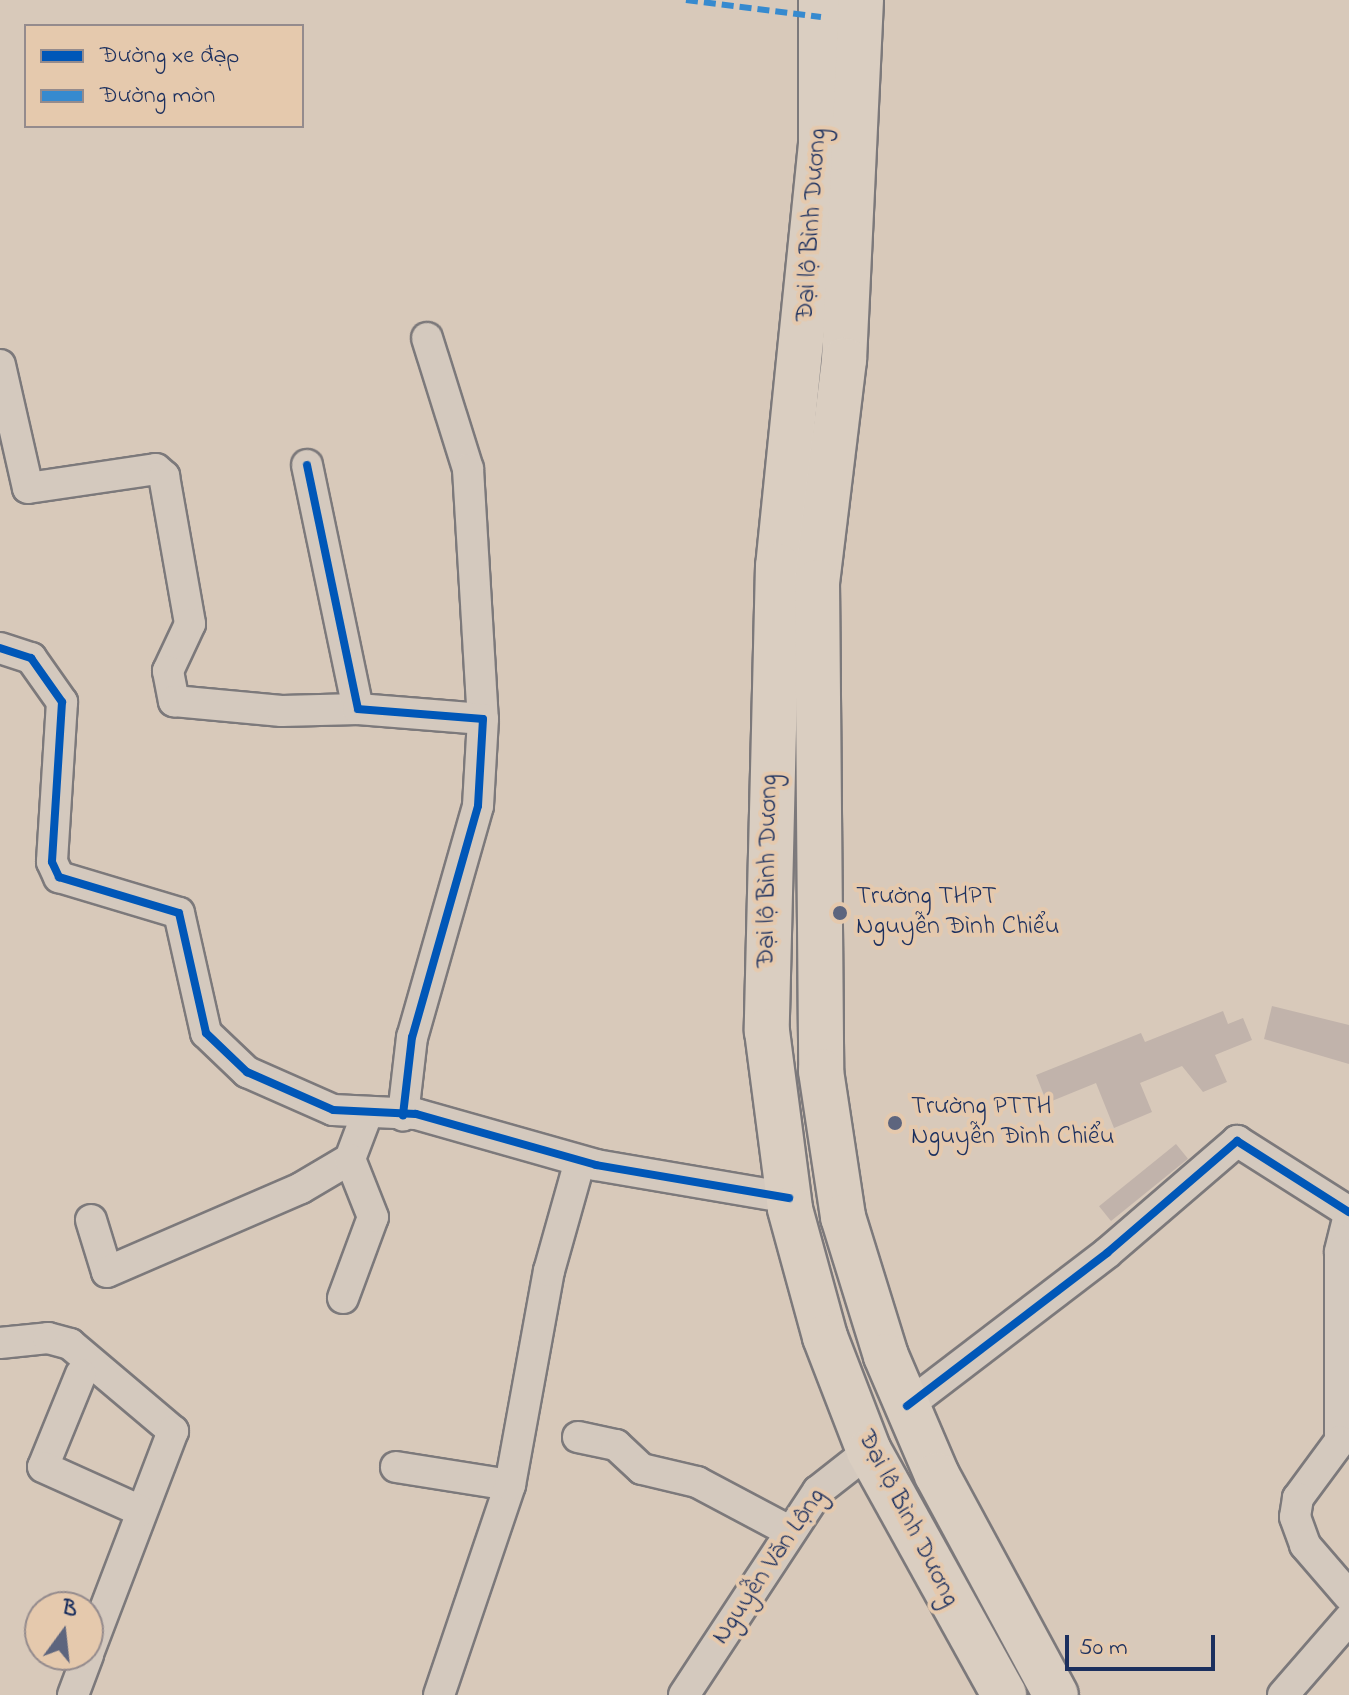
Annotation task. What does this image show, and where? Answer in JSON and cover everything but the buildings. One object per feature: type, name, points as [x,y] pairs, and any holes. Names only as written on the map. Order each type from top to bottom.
[{"type":"highway","name":"Đại lộ Bình Dương","points":[[821,0],[821,144],[778,566],[767,1031],[789,1198],[825,1337],[869,1451],[1004,1695]]},
{"type":"highway","name":"Đại lộ Bình Dương","points":[[861,0],[844,360],[817,582],[816,950],[821,1071],[843,1217],[912,1418],[1056,1695]]},
{"type":"highway","points":[[869,1451],[912,1418]]},
{"type":"street","points":[[403,1115],[412,1037],[454,912],[478,806],[483,719],[468,469],[427,338]]},
{"type":"street","points":[[0,365],[28,488],[156,469],[164,476],[190,624],[168,671],[174,701],[282,711],[358,709],[483,719]]},
{"type":"street","points":[[307,465],[358,709]]},
{"type":"street","points":[[0,648],[31,658],[62,702],[52,862],[59,877],[179,913],[206,1033],[224,1054],[288,1092],[367,1114],[403,1115],[580,1161],[789,1198]]},
{"type":"street","points":[[91,1220],[107,1272],[231,1222],[350,1159],[367,1114]]},
{"type":"street","points":[[912,1418],[1237,1141],[1349,1214],[1340,1252],[1340,1441],[1298,1498],[1295,1517],[1305,1545],[1349,1596]]},
{"type":"street","points":[[343,1298],[373,1217],[350,1159]]},
{"type":"street","points":[[439,1695],[510,1485],[549,1271],[580,1161]]},
{"type":"street","points":[[0,1343],[48,1338],[70,1344],[168,1421],[174,1440],[141,1511],[104,1611]]},
{"type":"street","points":[[81,1374],[43,1467],[141,1511]]},
{"type":"street","points":[[578,1437],[616,1445],[638,1467],[697,1482],[789,1531]]},
{"type":"street","name":"Nguyễn Văn Lộng","points":[[684,1695],[818,1491],[869,1451]]},
{"type":"street","points":[[396,1467],[510,1485]]},
{"type":"street","points":[[1293,1692],[1349,1619]]},
{"type":"street","points":[[73,1695],[82,1671]]},
{"type":"marked path","points":[[686,0],[821,17]]},
{"type":"cycle path","points":[[307,465],[358,709],[483,719],[478,806],[412,1037],[403,1115]]},
{"type":"cycle path","points":[[0,648],[31,658],[62,702],[52,862],[59,877],[179,913],[206,1033],[247,1072],[333,1110],[416,1114],[596,1165],[789,1198]]},
{"type":"cycle path","points":[[907,1406],[1107,1253],[1237,1141],[1349,1212]]},
{"type":"place","name":"Trường THPT Nguyễn Đình Chiểu","points":[[840,913]]},
{"type":"place","name":"Trường PTTH Nguyễn Đình Chiểu","points":[[895,1123]]}]
